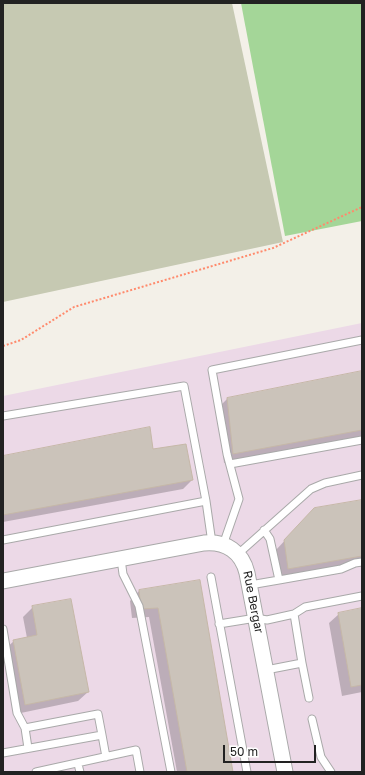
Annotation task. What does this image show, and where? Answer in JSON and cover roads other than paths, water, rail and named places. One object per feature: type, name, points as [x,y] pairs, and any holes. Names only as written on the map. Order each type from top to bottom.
[{"type":"street","name":"Rue Bergar","points":[[217,544],[230,548],[238,554],[246,568],[285,772]]},
{"type":"street","points":[[3,581],[121,559],[217,544]]},
{"type":"lane","points":[[217,544],[239,499],[230,464],[212,370],[362,340]]},
{"type":"lane","points":[[3,416],[184,386],[206,501],[217,544]]},
{"type":"lane","points":[[230,464],[362,440]]},
{"type":"lane","points":[[238,554],[310,489],[325,483],[362,475]]},
{"type":"lane","points":[[3,540],[206,501]]},
{"type":"lane","points":[[264,530],[270,539],[279,580]]},
{"type":"lane","points":[[121,559],[123,574],[139,606],[172,772]]},
{"type":"lane","points":[[250,585],[341,569],[355,563],[362,562]]},
{"type":"lane","points":[[211,577],[247,772]]},
{"type":"lane","points":[[219,624],[256,618],[267,620],[294,614],[305,607],[362,596]]},
{"type":"lane","points":[[294,614],[309,698]]},
{"type":"lane","points":[[3,629],[17,713],[25,728],[28,748]]},
{"type":"lane","points":[[266,670],[302,663]]},
{"type":"lane","points":[[25,728],[98,714],[106,757]]},
{"type":"lane","points":[[312,719],[321,757],[331,772]]},
{"type":"lane","points":[[3,753],[102,735]]},
{"type":"lane","points":[[36,772],[78,764],[136,750],[140,772]]},
{"type":"lane","points":[[78,764],[80,772]]}]
